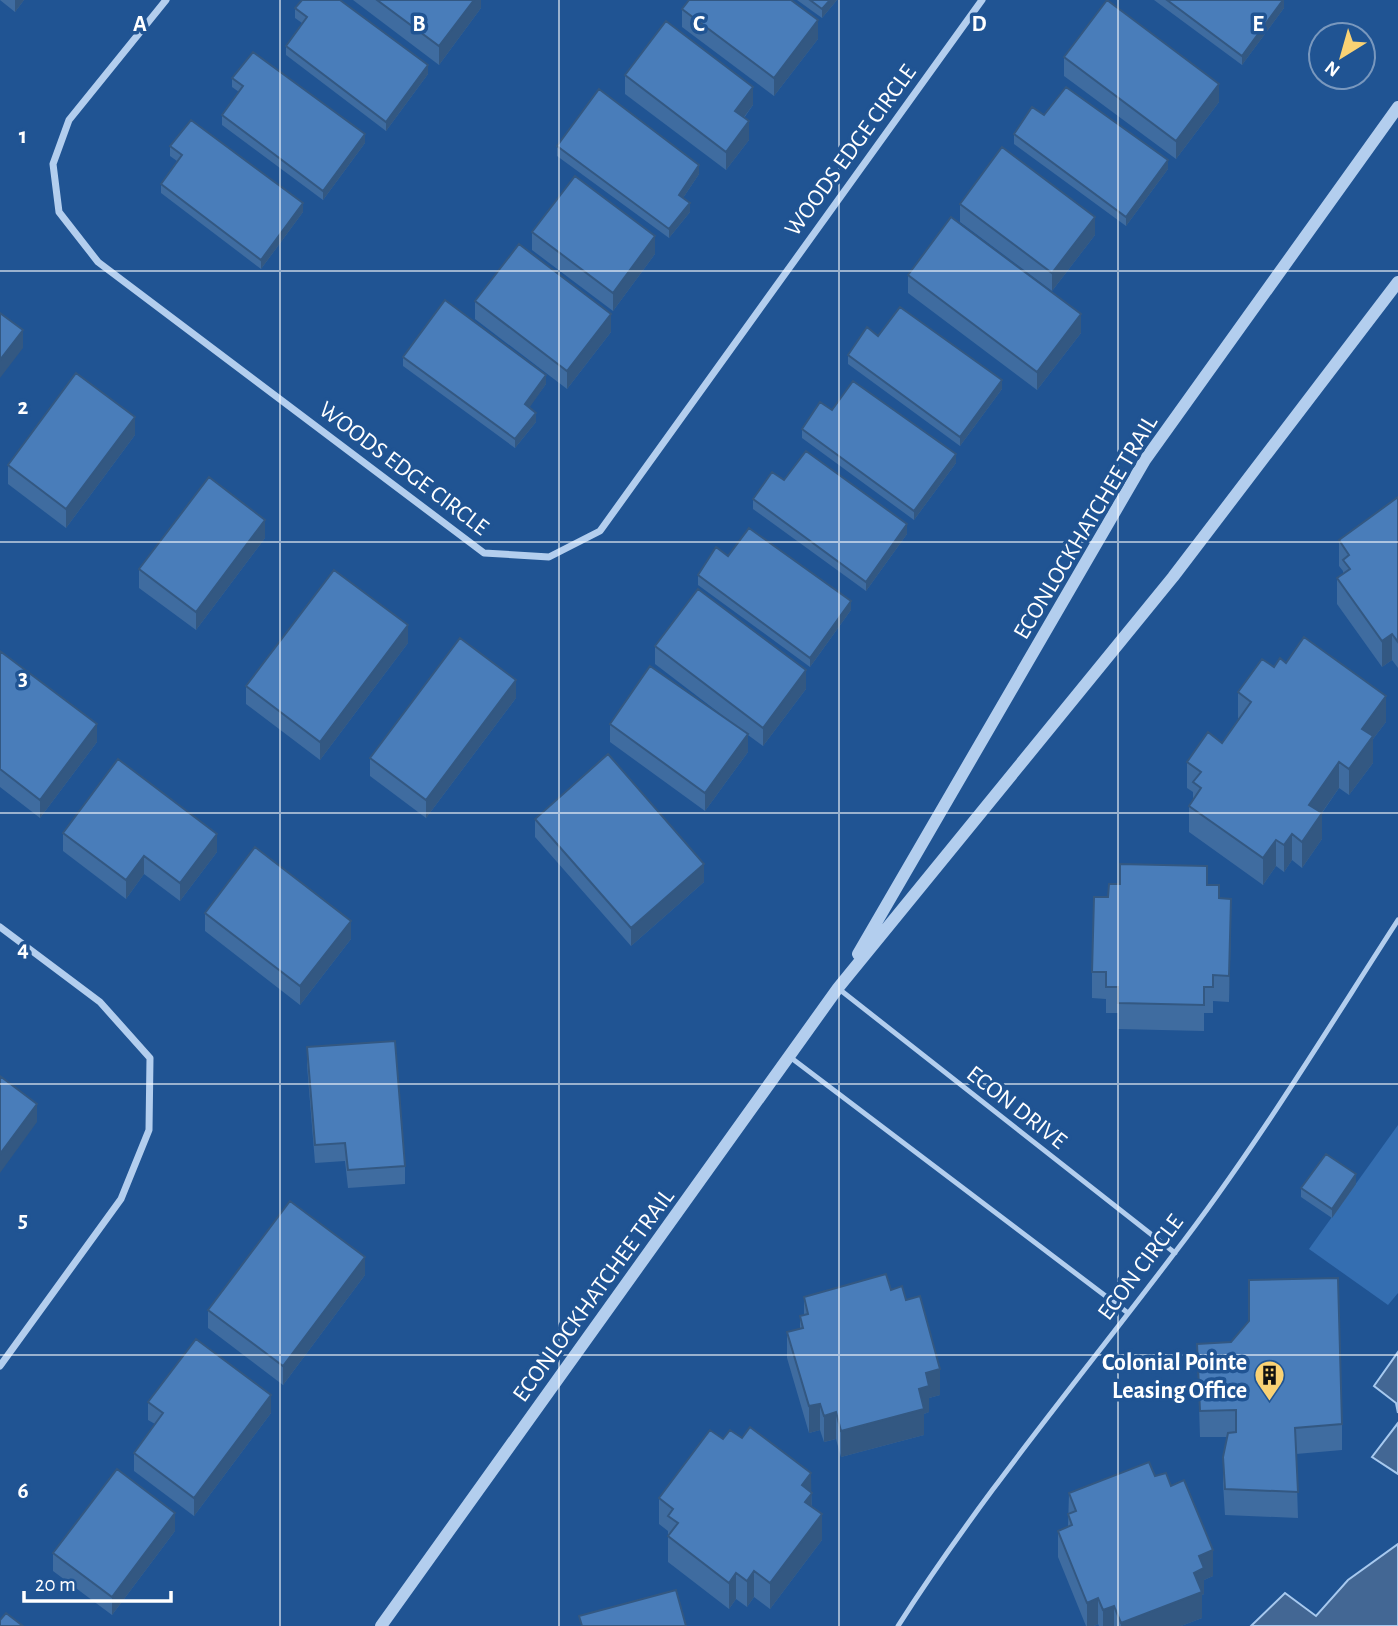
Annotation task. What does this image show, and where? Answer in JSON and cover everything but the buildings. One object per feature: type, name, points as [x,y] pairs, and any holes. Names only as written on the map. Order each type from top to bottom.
[{"type":"street","name":"WOODS EDGE CIRCLE","points":[[166,0],[69,120],[53,164],[59,212],[98,262],[484,553],[549,557],[600,531],[982,0]]},
{"type":"street","name":"ECONLOCKHATCHEE TRAIL","points":[[838,988],[1145,460],[1398,107]]},
{"type":"street","name":"ECONLOCKHATCHEE TRAIL","points":[[381,1626],[838,988],[1173,577],[1398,282]]},
{"type":"street","points":[[0,927],[100,1002],[150,1058],[149,1130],[121,1199],[0,1366]]},
{"type":"lane","name":"ECON CIRCLE","points":[[898,1626],[947,1549],[1175,1253],[1294,1082],[1398,920]]},
{"type":"lane","name":"ECON DRIVE","points":[[838,988],[1175,1253]]},
{"type":"lane","points":[[790,1057],[1128,1313]]},
{"type":"shaded area","points":[[1398,1125],[1398,1293],[1388,1305],[1309,1249]]},
{"type":"shaded area","points":[[1398,1352],[1398,1413],[1396,1403],[1374,1386]]},
{"type":"shaded area","points":[[1398,1423],[1398,1474],[1372,1457]]},
{"type":"shaded area","points":[[1398,1544],[1398,1626],[1251,1626],[1285,1593],[1316,1616],[1348,1580]]},
{"type":"place","name":"Colonial Pointe Leasing Office","points":[[1270,1403]]}]
